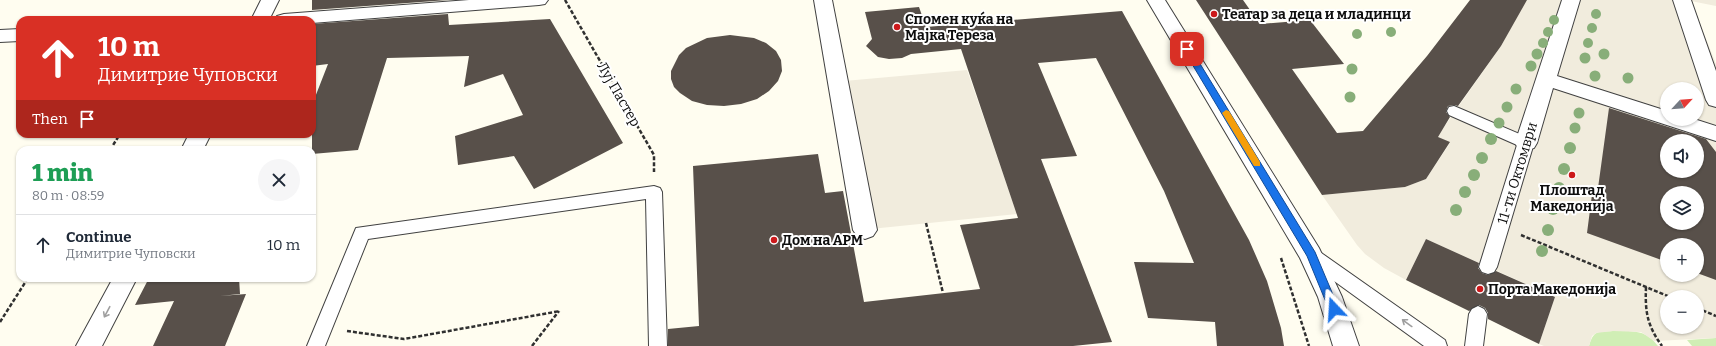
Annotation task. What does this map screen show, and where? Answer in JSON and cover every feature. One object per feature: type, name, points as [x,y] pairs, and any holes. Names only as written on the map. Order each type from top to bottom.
[{"type":"street","points":[[262,16],[270,0]]},
{"type":"street","points":[[316,17],[539,0]]},
{"type":"street","points":[[823,0],[865,230]]},
{"type":"street","points":[[1156,0],[1311,255],[1330,297],[1346,346]]},
{"type":"street","name":"11-ти Октомври","points":[[1526,143],[1571,0]]},
{"type":"street","points":[[1682,0],[1716,100]]},
{"type":"street","points":[[0,36],[16,35]]},
{"type":"street","points":[[1546,79],[1660,116]]},
{"type":"street","points":[[1692,126],[1716,134]]},
{"type":"street","points":[[89,346],[123,282]]},
{"type":"lane","points":[[1454,111],[1526,143]]},
{"type":"lane","name":"11-ти Октомври","points":[[1488,267],[1526,143]]},
{"type":"lane","points":[[316,346],[362,233],[654,192],[658,346]]},
{"type":"lane","points":[[1311,255],[1438,346]]},
{"type":"lane","points":[[1474,346],[1478,314]]},
{"type":"path","name":"Луј Пастер","points":[[565,0],[654,155],[654,192]]},
{"type":"path","points":[[926,223],[943,293]]},
{"type":"path","points":[[1500,227],[1660,293]]},
{"type":"path","points":[[1281,257],[1309,346]]},
{"type":"path","points":[[0,322],[25,282]]},
{"type":"path","points":[[1646,287],[1646,320],[1662,346]]},
{"type":"path","points":[[323,327],[404,340],[560,311],[532,346]]},
{"type":"path","points":[[1704,311],[1716,316]]},
{"type":"green space","points":[[1613,331],[1638,332],[1649,336],[1658,346],[1589,346],[1595,334]]},
{"type":"green space","points":[[1716,338],[1716,346],[1692,346],[1687,340]]},
{"type":"shaded area","name":"Плоштад Македонија","points":[[1526,0],[1716,0],[1716,6],[1691,1],[1716,64],[1716,338],[1654,341],[1641,332],[1613,331],[1596,333],[1592,336],[1589,346],[1544,346],[1539,344],[1555,297],[1426,239],[1406,280],[1384,268],[1365,254],[1357,245],[1322,195],[1405,187],[1426,179],[1450,143],[1437,137],[1501,46]]},
{"type":"shaded area","points":[[967,70],[1017,214],[861,230],[833,82]]},
{"type":"building","points":[[312,0],[448,0],[312,10]]},
{"type":"building","points":[[1196,0],[1243,0],[1260,24],[1310,20],[1344,64],[1292,69],[1337,133],[1363,131],[1427,56],[1470,0],[1527,0],[1501,46],[1458,106],[1448,106],[1446,112],[1450,117],[1438,137],[1450,142],[1426,179],[1405,187],[1322,195]]},
{"type":"building","points":[[919,7],[926,27],[1122,11],[1249,240],[1267,281],[1281,328],[1284,346],[1217,346],[1215,322],[1148,318],[1134,262],[1194,263],[1164,191],[1096,58],[1038,63],[1077,156],[1041,159],[1112,342],[1073,346],[668,346],[668,329],[699,326],[693,166],[818,154],[825,193],[843,191],[864,302],[980,289],[960,225],[1018,218],[961,49],[911,54],[902,58],[889,59],[878,57],[866,46],[872,39],[865,12]]},
{"type":"building","points":[[448,14],[449,25],[550,19],[623,143],[534,189],[514,156],[458,165],[455,136],[523,115],[503,74],[464,87],[469,56],[387,58],[358,150],[316,154],[316,146],[312,146],[312,138],[316,138],[316,95],[328,64],[316,66],[316,24]]},
{"type":"building","points":[[730,35],[754,38],[766,43],[776,51],[781,60],[782,71],[778,81],[769,91],[757,99],[741,104],[724,106],[707,105],[692,101],[680,93],[674,87],[671,79],[671,71],[679,55],[686,48],[707,38]]},
{"type":"building","points":[[1609,108],[1660,124],[1660,126],[1665,126],[1690,134],[1660,134],[1660,178],[1704,178],[1704,138],[1706,139],[1716,152],[1716,280],[1704,276],[1704,238],[1660,238],[1660,259],[1587,233],[1593,187],[1598,188]]},
{"type":"building","name":"Порта Македонија","points":[[1426,239],[1479,263],[1478,268],[1482,273],[1488,275],[1496,271],[1555,297],[1539,344],[1488,319],[1488,313],[1485,308],[1479,305],[1469,311],[1406,280]]},
{"type":"building","points":[[147,282],[239,282],[240,294],[220,296],[246,294],[225,346],[153,346],[174,301],[135,305]]},
{"type":"slow traffic","points":[[1226,113],[1257,164]]},
{"type":"place","name":"Театар за деца и младинци","points":[[1214,14]]},
{"type":"place","name":"Спомен куќа на Мајка Тереза","points":[[897,27]]},
{"type":"place","name":"Плоштад Македонија","points":[[1572,175]]},
{"type":"place","name":"Дом на АРМ","points":[[774,240]]},
{"type":"place","name":"Порта Македонија","points":[[1480,289]]},
{"type":"route","points":[[1187,49],[1292,221],[1321,274],[1334,309]]}]
